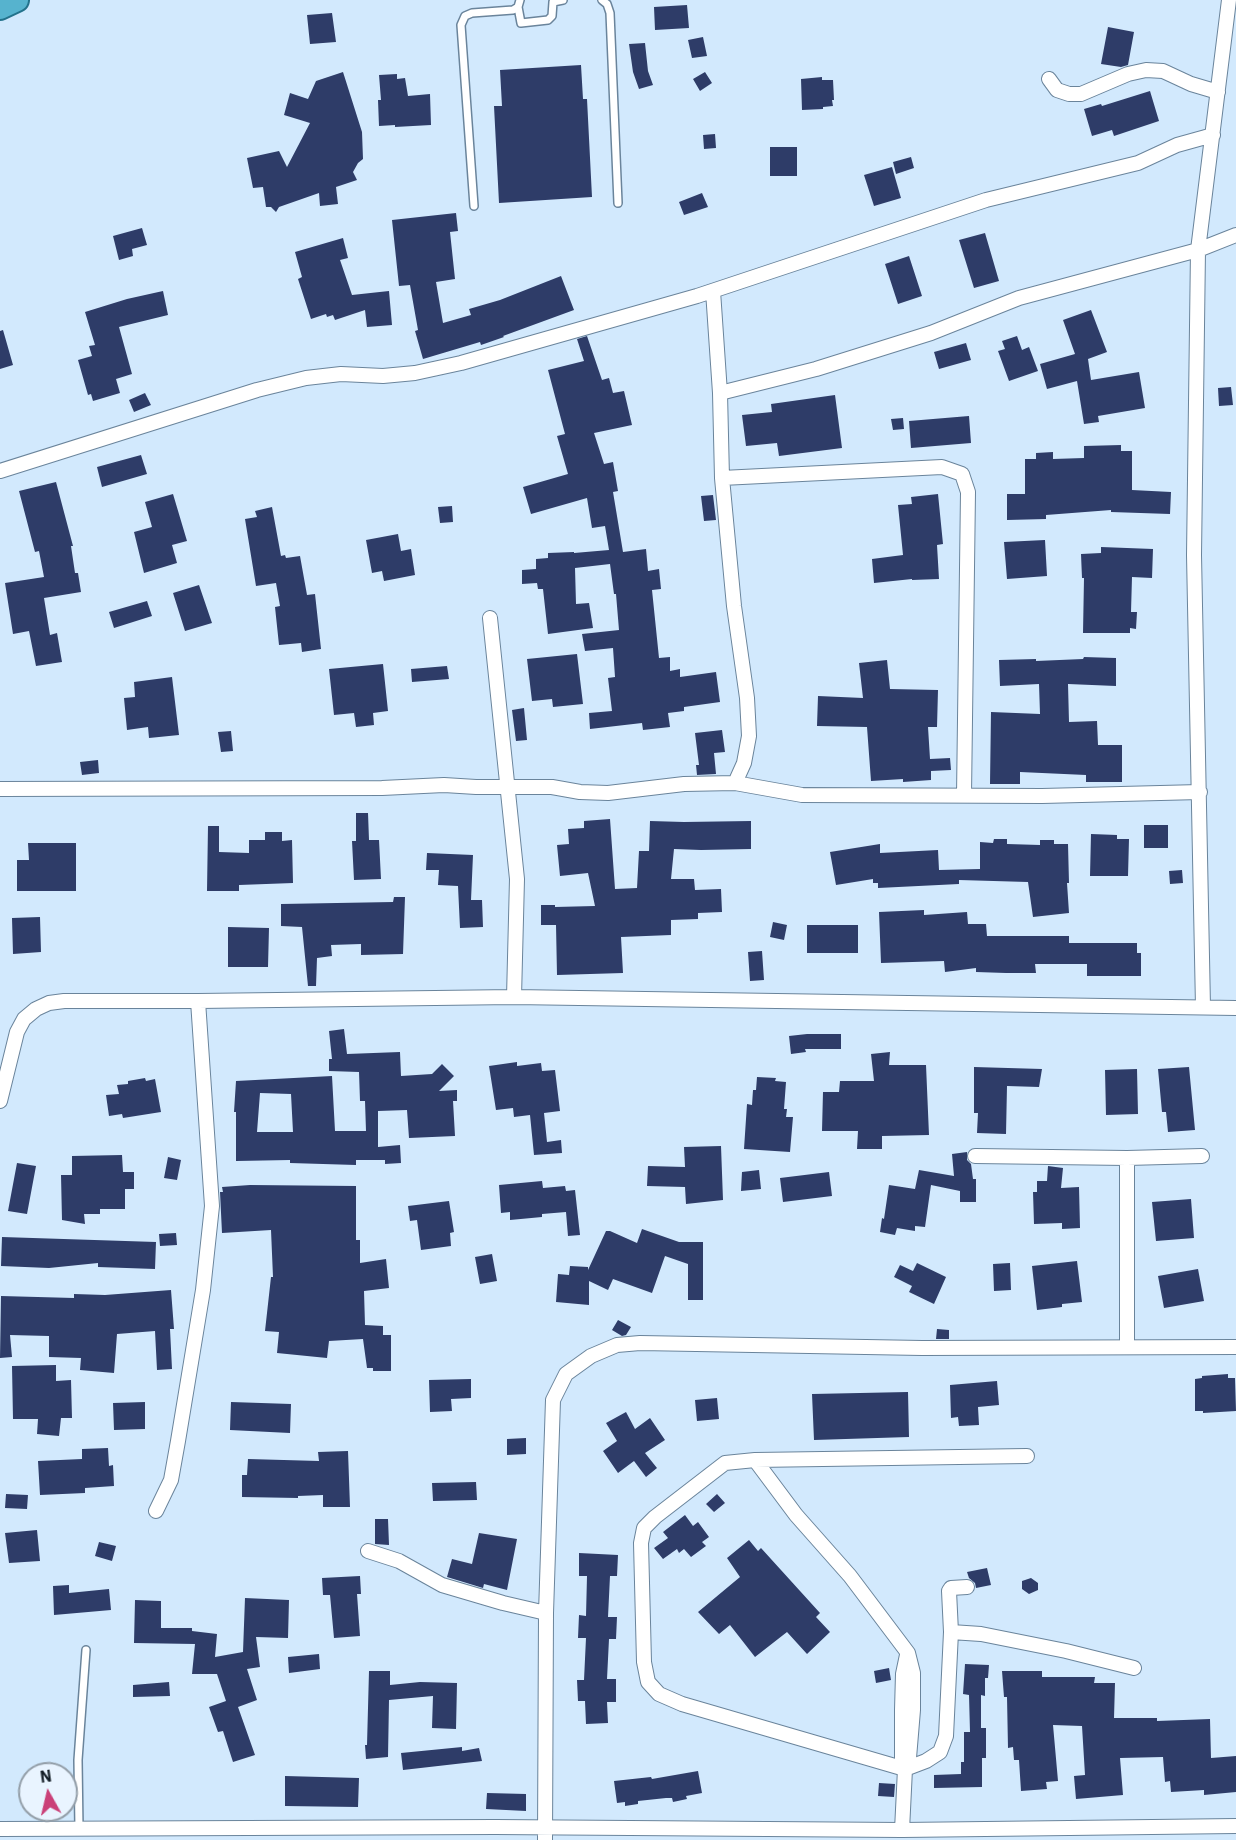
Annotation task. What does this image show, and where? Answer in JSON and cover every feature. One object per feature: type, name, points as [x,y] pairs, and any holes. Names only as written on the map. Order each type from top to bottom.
[{"type":"highway","points":[[0,8],[17,0]]},
{"type":"street","points":[[1203,1007],[1194,555],[1198,250],[1229,0]]},
{"type":"street","points":[[1049,79],[1057,90],[1069,94],[1081,94],[1128,74],[1146,70],[1163,70],[1191,84],[1218,92]]},
{"type":"street","points":[[0,471],[257,390],[306,378],[341,374],[383,376],[415,374],[461,363],[713,291],[986,200],[1138,163],[1177,145],[1213,135]]},
{"type":"street","points":[[720,393],[816,369],[931,333],[1019,298],[1198,250],[1236,235]]},
{"type":"street","points":[[713,291],[720,393],[722,478],[734,606],[747,698],[749,736],[744,763],[735,783]]},
{"type":"street","points":[[722,478],[942,467],[962,474],[968,492],[964,795]]},
{"type":"street","points":[[490,618],[517,879],[514,997]]},
{"type":"street","points":[[0,789],[382,788],[444,785],[552,787],[608,794],[684,784],[735,783],[802,795],[1042,796],[1200,792]]},
{"type":"street","points":[[0,1101],[17,1032],[24,1019],[36,1009],[49,1003],[64,1001],[514,997],[1236,1008]]},
{"type":"street","points":[[156,1511],[171,1480],[203,1290],[212,1206],[198,1001]]},
{"type":"street","points":[[975,1156],[1127,1158],[1202,1156]]},
{"type":"street","points":[[1127,1158],[1127,1347]]},
{"type":"street","points":[[545,1834],[546,1613],[553,1400],[566,1374],[591,1356],[617,1345],[640,1343],[922,1348],[1236,1347]]},
{"type":"street","points":[[967,1587],[951,1588],[948,1591],[951,1632],[946,1736],[940,1752],[926,1761],[905,1766],[682,1704],[659,1694],[648,1682],[644,1662],[640,1543],[644,1528],[724,1463],[755,1460],[1027,1456]]},
{"type":"street","points":[[755,1460],[796,1515],[850,1576],[908,1653],[913,1672],[913,1710],[909,1758],[905,1766],[902,1830]]},
{"type":"street","points":[[368,1551],[399,1561],[442,1585],[546,1613]]},
{"type":"street","points":[[951,1632],[981,1634],[1066,1651],[1134,1668]]},
{"type":"street","points":[[0,1829],[545,1834],[1236,1826]]},
{"type":"lane","points":[[519,4],[521,23],[532,23],[551,19],[554,2],[563,0]]},
{"type":"lane","points":[[602,0],[607,4],[610,13],[618,203]]},
{"type":"lane","points":[[474,206],[461,25],[465,16],[472,12],[513,10],[519,4]]},
{"type":"lane","points":[[79,1829],[78,1760],[86,1650]]},
{"type":"building","points":[[687,5],[689,28],[655,30],[654,7]]},
{"type":"building","points":[[332,13],[336,42],[310,44],[307,15]]},
{"type":"building","points":[[1108,27],[1134,32],[1128,65],[1121,67],[1101,64]]},
{"type":"building","points":[[703,37],[707,56],[692,58],[688,40]]},
{"type":"building","points":[[645,43],[648,71],[653,85],[639,89],[633,72],[629,44]]},
{"type":"building","points":[[581,65],[583,99],[587,99],[592,197],[499,203],[494,106],[502,106],[500,70]]},
{"type":"building","points":[[343,72],[362,132],[363,159],[353,172],[357,180],[336,187],[338,204],[320,206],[319,193],[279,207],[276,212],[271,207],[266,207],[263,187],[253,188],[247,158],[279,151],[287,167],[310,123],[284,115],[290,93],[308,99],[316,81]]},
{"type":"building","points":[[705,72],[712,83],[700,91],[693,79]]},
{"type":"building","points":[[397,74],[397,79],[405,78],[408,96],[430,94],[431,125],[379,126],[378,100],[381,100],[379,75]]},
{"type":"building","points":[[822,77],[822,80],[833,80],[833,106],[802,110],[801,79]]},
{"type":"building","points":[[1150,91],[1159,121],[1114,136],[1112,130],[1092,136],[1084,109],[1101,104],[1102,106]]},
{"type":"building","points":[[715,134],[716,148],[704,149],[703,135]]},
{"type":"building","points":[[770,147],[797,147],[797,176],[770,176]]},
{"type":"building","points":[[911,157],[914,168],[896,174],[893,162]]},
{"type":"building","points":[[892,167],[901,198],[874,206],[864,175]]},
{"type":"building","points":[[702,193],[708,207],[684,215],[679,202]]},
{"type":"building","points":[[456,213],[458,231],[450,232],[455,279],[436,282],[443,323],[471,315],[469,309],[500,300],[561,276],[574,310],[481,345],[480,342],[423,359],[415,331],[418,330],[410,285],[399,286],[392,220]]},
{"type":"building","points":[[142,228],[147,245],[132,249],[133,256],[119,260],[113,236]]},
{"type":"building","points":[[985,233],[999,281],[974,288],[959,240]]},
{"type":"building","points":[[343,238],[348,258],[340,260],[352,295],[389,291],[392,325],[367,327],[365,310],[335,320],[333,315],[327,317],[326,314],[311,319],[298,279],[302,277],[295,252]]},
{"type":"building","points":[[909,256],[922,296],[898,304],[885,264]]},
{"type":"building","points":[[163,291],[168,315],[119,327],[132,374],[116,379],[120,393],[93,401],[91,394],[88,395],[78,360],[92,356],[89,346],[95,345],[85,312]]},
{"type":"building","points":[[1091,310],[1107,352],[1088,359],[1091,380],[1139,372],[1145,408],[1098,416],[1099,422],[1084,424],[1077,381],[1047,389],[1040,364],[1075,354],[1063,320]]},
{"type":"building","points":[[3,330],[13,365],[0,369],[0,331]]},
{"type":"building","points":[[587,336],[602,380],[609,378],[613,393],[624,391],[632,425],[594,433],[604,464],[613,462],[618,491],[613,492],[623,552],[646,549],[648,571],[659,569],[661,589],[652,590],[659,658],[670,657],[670,671],[680,669],[680,677],[716,672],[720,702],[684,707],[684,711],[668,713],[670,727],[643,730],[642,723],[590,729],[589,713],[612,711],[608,678],[615,677],[613,648],[585,651],[582,634],[619,630],[616,594],[614,594],[610,564],[575,568],[576,604],[589,603],[593,628],[548,634],[543,589],[538,589],[537,583],[522,584],[522,570],[536,569],[536,559],[548,558],[548,553],[609,550],[605,526],[592,528],[587,498],[531,514],[523,487],[568,474],[557,436],[565,434],[548,370],[584,361],[577,339]]},
{"type":"building","points":[[1017,336],[1022,350],[1029,347],[1038,371],[1009,381],[998,351],[1005,349],[1002,341]]},
{"type":"building","points":[[966,343],[971,360],[939,369],[934,352]]},
{"type":"building","points":[[1231,387],[1233,405],[1219,406],[1218,388]]},
{"type":"building","points":[[145,393],[151,405],[134,412],[129,400]]},
{"type":"building","points":[[835,395],[842,448],[779,456],[777,443],[746,446],[742,415],[772,412],[771,404]]},
{"type":"building","points":[[969,416],[971,443],[911,448],[909,421]]},
{"type":"building","points":[[903,418],[904,429],[893,430],[891,419]]},
{"type":"building","points":[[1121,445],[1121,451],[1132,451],[1132,490],[1171,492],[1170,514],[1111,512],[1111,510],[1046,515],[1046,519],[1007,520],[1007,494],[1025,494],[1025,459],[1036,459],[1036,453],[1053,452],[1053,459],[1084,458],[1084,446]]},
{"type":"building","points":[[141,455],[147,474],[102,487],[97,467]]},
{"type":"building","points":[[56,482],[73,546],[71,546],[75,573],[78,573],[81,592],[44,598],[50,635],[57,633],[62,662],[36,666],[29,631],[13,634],[5,583],[44,577],[39,551],[35,552],[19,491]]},
{"type":"building","points":[[173,494],[187,541],[172,545],[177,563],[144,573],[134,532],[152,527],[145,502]]},
{"type":"building","points":[[938,494],[943,544],[937,545],[939,579],[874,583],[872,559],[903,555],[898,505],[912,504],[911,497]]},
{"type":"building","points":[[713,495],[716,520],[704,521],[701,496]]},
{"type":"building","points":[[452,506],[453,522],[440,523],[438,507]]},
{"type":"building","points":[[272,507],[281,556],[285,555],[286,558],[300,556],[307,595],[315,594],[321,649],[302,652],[301,643],[279,645],[275,607],[280,606],[276,583],[256,586],[245,519],[257,517],[255,511]]},
{"type":"building","points":[[398,534],[401,551],[411,549],[415,575],[384,581],[382,571],[372,573],[366,540]]},
{"type":"building","points":[[1045,540],[1047,576],[1007,579],[1004,542]]},
{"type":"building","points":[[1101,547],[1153,549],[1152,578],[1132,577],[1131,612],[1137,612],[1136,629],[1130,628],[1130,633],[1083,633],[1084,578],[1082,578],[1081,554],[1101,553]]},
{"type":"building","points":[[199,585],[212,623],[185,631],[173,593]]},
{"type":"building","points":[[147,601],[152,616],[114,628],[109,612]]},
{"type":"building","points":[[577,654],[583,704],[553,707],[552,699],[532,701],[527,659]]},
{"type":"building","points":[[1084,657],[1116,658],[1116,686],[1068,684],[1069,722],[1097,721],[1098,745],[1122,745],[1122,782],[1086,782],[1086,775],[1020,772],[1020,784],[990,784],[991,712],[1040,714],[1039,684],[1000,686],[999,660],[1036,659],[1036,661],[1083,659]]},
{"type":"building","points":[[887,660],[890,689],[938,690],[937,727],[928,727],[930,759],[950,758],[951,770],[931,771],[931,780],[871,781],[867,727],[817,726],[818,696],[863,698],[859,663]]},
{"type":"building","points":[[383,664],[388,711],[373,713],[374,725],[356,727],[354,713],[334,715],[329,669]]},
{"type":"building","points":[[447,666],[449,679],[412,682],[411,669]]},
{"type":"building","points":[[172,677],[179,735],[149,738],[148,727],[127,730],[124,698],[135,697],[134,682]]},
{"type":"building","points":[[524,708],[527,740],[516,741],[512,710]]},
{"type":"building","points":[[722,730],[725,752],[714,753],[716,774],[697,775],[696,765],[699,765],[695,733]]},
{"type":"building","points":[[231,731],[233,751],[221,752],[218,732]]},
{"type":"building","points":[[98,760],[99,773],[82,775],[80,762]]},
{"type":"building","points":[[356,813],[368,813],[369,840],[379,840],[381,879],[354,880],[352,841],[356,841]]},
{"type":"building","points":[[610,819],[615,889],[637,888],[639,851],[649,851],[650,821],[751,821],[751,849],[674,849],[671,879],[694,879],[695,890],[721,889],[722,912],[698,913],[698,919],[671,920],[671,935],[621,937],[623,973],[557,975],[556,925],[541,925],[541,905],[595,906],[588,873],[560,876],[557,845],[569,844],[568,829],[584,828],[584,821]]},
{"type":"building","points":[[1144,825],[1168,825],[1168,848],[1144,848]]},
{"type":"building","points":[[208,826],[219,826],[219,852],[249,853],[249,840],[265,840],[265,832],[282,832],[282,841],[292,840],[293,883],[239,885],[239,891],[207,891]]},
{"type":"building","points":[[1091,834],[1117,835],[1117,839],[1129,839],[1128,876],[1090,876]]},
{"type":"building","points":[[994,839],[1007,839],[1007,844],[1040,845],[1040,840],[1054,840],[1054,844],[1068,844],[1069,913],[1033,917],[1028,882],[959,880],[959,884],[878,888],[878,883],[873,883],[873,879],[836,885],[830,852],[880,844],[880,853],[938,850],[939,870],[980,869],[980,842],[993,843]]},
{"type":"building","points":[[28,843],[76,843],[76,891],[17,891],[17,860],[29,860]]},
{"type":"building","points":[[427,853],[473,855],[471,900],[482,900],[483,927],[460,928],[458,886],[438,885],[439,870],[426,870]]},
{"type":"building","points":[[1182,870],[1183,883],[1170,884],[1169,871]]},
{"type":"building","points":[[394,897],[405,897],[403,954],[361,955],[361,944],[331,945],[332,956],[317,958],[316,986],[308,986],[302,927],[281,926],[281,904],[393,902]]},
{"type":"building","points":[[924,910],[924,915],[967,912],[968,924],[986,924],[987,936],[1069,936],[1069,943],[1137,943],[1137,953],[1141,953],[1141,976],[1087,976],[1087,964],[1035,964],[1036,973],[1006,973],[976,972],[976,968],[945,972],[944,961],[881,963],[879,912]]},
{"type":"building","points":[[40,917],[41,952],[13,954],[12,918]]},
{"type":"building","points":[[773,922],[787,925],[784,940],[770,937]]},
{"type":"building","points":[[807,925],[858,925],[858,953],[807,953]]},
{"type":"building","points":[[228,927],[269,928],[268,967],[228,967]]},
{"type":"building","points":[[762,951],[764,980],[750,981],[748,952]]},
{"type":"building","points":[[344,1029],[347,1054],[400,1052],[401,1076],[432,1074],[442,1064],[454,1076],[439,1091],[457,1090],[457,1101],[453,1101],[455,1136],[409,1138],[407,1110],[378,1111],[378,1147],[400,1145],[401,1163],[385,1164],[385,1160],[356,1160],[356,1165],[290,1163],[290,1160],[236,1161],[236,1112],[234,1112],[236,1081],[332,1076],[335,1131],[366,1131],[365,1101],[360,1101],[359,1072],[329,1071],[329,1059],[332,1059],[329,1031]],"holes":[[[260,1093],[291,1094],[293,1132],[257,1132]]]},
{"type":"building","points":[[841,1034],[841,1049],[805,1049],[806,1052],[791,1054],[789,1036]]},
{"type":"building","points":[[890,1052],[889,1065],[926,1065],[929,1135],[882,1136],[882,1149],[857,1149],[858,1131],[822,1131],[823,1092],[839,1092],[840,1081],[874,1081],[871,1054]]},
{"type":"building","points":[[517,1062],[517,1066],[541,1063],[542,1071],[555,1070],[560,1111],[544,1113],[547,1142],[561,1140],[562,1153],[534,1155],[530,1115],[514,1117],[513,1108],[496,1110],[489,1066]]},
{"type":"building","points":[[974,1067],[1042,1069],[1039,1087],[1007,1086],[1006,1134],[977,1133],[978,1113],[974,1113]]},
{"type":"building","points":[[1189,1067],[1195,1130],[1168,1132],[1166,1112],[1162,1112],[1158,1069]]},
{"type":"building","points":[[1137,1069],[1138,1114],[1106,1115],[1105,1070]]},
{"type":"building","points":[[757,1077],[776,1078],[775,1081],[786,1082],[784,1109],[787,1109],[786,1117],[793,1117],[790,1152],[744,1149],[747,1104],[752,1105]]},
{"type":"building","points":[[145,1078],[146,1081],[155,1079],[161,1112],[123,1118],[122,1114],[109,1116],[106,1095],[119,1094],[117,1085]]},
{"type":"building","points":[[721,1146],[723,1200],[686,1204],[685,1187],[647,1186],[648,1166],[685,1167],[684,1147]]},
{"type":"building","points":[[967,1152],[973,1179],[976,1179],[976,1202],[960,1202],[960,1191],[931,1185],[925,1227],[915,1226],[915,1231],[897,1228],[895,1235],[880,1232],[889,1185],[915,1189],[919,1170],[954,1176],[952,1154]]},
{"type":"building","points":[[122,1155],[123,1172],[134,1172],[134,1189],[125,1189],[125,1209],[100,1209],[100,1214],[84,1214],[85,1224],[62,1220],[61,1175],[72,1175],[72,1156]]},
{"type":"building","points":[[168,1157],[181,1160],[177,1180],[164,1178]]},
{"type":"building","points":[[17,1163],[36,1166],[27,1214],[8,1211]]},
{"type":"building","points":[[1048,1166],[1063,1168],[1061,1188],[1079,1187],[1080,1228],[1062,1229],[1062,1223],[1034,1224],[1033,1192],[1037,1192],[1037,1181],[1047,1181]]},
{"type":"building","points":[[759,1170],[761,1189],[741,1191],[742,1172]]},
{"type":"building","points":[[829,1172],[832,1196],[783,1202],[780,1178]]},
{"type":"building","points":[[542,1181],[543,1188],[565,1186],[566,1191],[575,1190],[580,1235],[568,1236],[566,1212],[510,1220],[510,1212],[501,1213],[499,1185]]},
{"type":"building","points":[[356,1186],[356,1240],[360,1240],[360,1263],[386,1259],[389,1288],[364,1291],[365,1325],[383,1326],[383,1335],[391,1335],[391,1371],[373,1371],[373,1368],[367,1368],[363,1339],[329,1341],[327,1358],[277,1353],[279,1332],[265,1331],[271,1277],[273,1277],[271,1230],[222,1233],[220,1192],[223,1192],[222,1187]]},
{"type":"building","points":[[1191,1199],[1194,1238],[1156,1241],[1152,1202]]},
{"type":"building","points":[[449,1201],[454,1232],[450,1233],[451,1246],[421,1250],[417,1220],[410,1221],[408,1206]]},
{"type":"building","points":[[642,1229],[679,1242],[703,1242],[703,1300],[688,1300],[688,1264],[665,1256],[652,1293],[613,1279],[608,1290],[589,1281],[589,1305],[556,1302],[558,1274],[569,1275],[570,1266],[588,1267],[588,1270],[606,1231],[637,1243]]},
{"type":"building","points":[[176,1233],[177,1245],[160,1246],[159,1234]]},
{"type":"building","points":[[2,1237],[156,1242],[155,1269],[98,1267],[98,1263],[49,1268],[1,1266]]},
{"type":"building","points":[[492,1254],[497,1281],[480,1284],[475,1257]]},
{"type":"building","points":[[1077,1261],[1082,1302],[1037,1310],[1032,1266]]},
{"type":"building","points":[[917,1263],[946,1277],[934,1304],[909,1292],[912,1286],[894,1277],[900,1265],[913,1271]]},
{"type":"building","points":[[1010,1263],[1011,1290],[994,1291],[993,1264]]},
{"type":"building","points":[[1198,1269],[1204,1301],[1164,1308],[1158,1276]]},
{"type":"building","points":[[171,1290],[174,1329],[170,1329],[172,1369],[157,1370],[155,1331],[117,1334],[114,1373],[80,1370],[81,1358],[49,1357],[49,1336],[10,1335],[12,1357],[0,1358],[1,1296],[74,1298],[74,1294],[105,1295]]},
{"type":"building","points":[[618,1320],[631,1327],[626,1335],[622,1336],[612,1330]]},
{"type":"building","points":[[937,1329],[949,1330],[949,1339],[936,1339]]},
{"type":"building","points":[[56,1365],[56,1381],[71,1380],[72,1418],[61,1418],[59,1436],[37,1434],[38,1419],[13,1419],[12,1366]]},
{"type":"building","points":[[1228,1374],[1228,1378],[1235,1378],[1236,1411],[1203,1413],[1203,1411],[1195,1411],[1195,1379],[1202,1378],[1202,1376]]},
{"type":"building","points":[[471,1379],[471,1398],[451,1399],[452,1411],[430,1412],[429,1380]]},
{"type":"building","points":[[997,1381],[999,1405],[978,1407],[979,1425],[959,1426],[958,1417],[951,1418],[950,1385]]},
{"type":"building","points":[[908,1392],[909,1437],[814,1440],[812,1394]]},
{"type":"building","points":[[717,1398],[719,1419],[697,1421],[695,1400]]},
{"type":"building","points":[[145,1402],[145,1429],[114,1430],[113,1403]]},
{"type":"building","points":[[231,1402],[291,1404],[290,1433],[230,1430]]},
{"type":"building","points":[[626,1412],[635,1429],[650,1418],[665,1440],[645,1453],[657,1468],[646,1477],[634,1461],[618,1473],[603,1451],[617,1441],[606,1423]]},
{"type":"building","points":[[526,1438],[526,1454],[507,1455],[507,1439]]},
{"type":"building","points":[[108,1448],[109,1466],[113,1465],[114,1486],[85,1488],[85,1493],[40,1495],[38,1461],[82,1459],[82,1449]]},
{"type":"building","points":[[348,1451],[350,1507],[323,1507],[323,1495],[298,1496],[298,1498],[242,1497],[242,1475],[247,1475],[248,1459],[319,1461],[318,1452]]},
{"type":"building","points":[[476,1482],[477,1500],[433,1501],[432,1483]]},
{"type":"building","points":[[6,1494],[28,1495],[27,1509],[5,1508]]},
{"type":"building","points":[[717,1494],[725,1503],[714,1512],[706,1504]]},
{"type":"building","points":[[685,1515],[693,1526],[698,1522],[709,1537],[702,1542],[706,1546],[691,1557],[684,1549],[679,1553],[677,1549],[663,1559],[654,1548],[668,1538],[663,1532]]},
{"type":"building","points":[[375,1519],[388,1519],[389,1545],[375,1544]]},
{"type":"building","points":[[37,1530],[40,1561],[9,1563],[5,1533]]},
{"type":"building","points":[[479,1533],[517,1539],[507,1590],[484,1584],[483,1588],[447,1577],[452,1559],[472,1564]]},
{"type":"building","points":[[749,1540],[758,1551],[761,1548],[820,1613],[816,1617],[830,1632],[807,1654],[787,1632],[755,1657],[730,1625],[719,1634],[698,1612],[740,1577],[727,1558]]},
{"type":"building","points":[[99,1542],[116,1546],[112,1561],[95,1556]]},
{"type":"building","points":[[579,1553],[618,1555],[617,1576],[610,1576],[608,1617],[617,1617],[616,1639],[609,1639],[607,1679],[616,1679],[616,1702],[607,1702],[608,1723],[586,1724],[585,1701],[578,1701],[577,1680],[584,1680],[586,1638],[578,1638],[579,1615],[586,1616],[587,1576],[579,1576]]},
{"type":"building","points":[[987,1568],[991,1585],[976,1588],[967,1572]]},
{"type":"building","points":[[360,1576],[361,1594],[357,1594],[360,1636],[334,1638],[330,1595],[323,1595],[322,1578]]},
{"type":"building","points":[[1031,1578],[1038,1583],[1038,1590],[1029,1594],[1022,1589],[1022,1581]]},
{"type":"building","points":[[69,1585],[69,1593],[109,1589],[111,1610],[54,1615],[53,1586]]},
{"type":"building","points":[[245,1598],[289,1600],[288,1638],[256,1637],[260,1667],[247,1669],[257,1700],[238,1707],[255,1755],[233,1762],[223,1731],[218,1732],[209,1707],[226,1701],[217,1674],[192,1674],[195,1644],[134,1643],[135,1600],[161,1601],[161,1628],[192,1628],[192,1631],[217,1634],[215,1657],[243,1652]]},
{"type":"building","points":[[319,1654],[320,1669],[289,1673],[288,1657]]},
{"type":"building","points":[[965,1664],[989,1665],[988,1678],[985,1678],[985,1696],[981,1695],[981,1728],[986,1728],[986,1758],[982,1758],[982,1787],[934,1788],[934,1775],[961,1774],[961,1762],[964,1762],[964,1732],[970,1732],[969,1695],[963,1694]]},
{"type":"building","points":[[889,1668],[891,1680],[876,1683],[874,1671]]},
{"type":"building","points":[[369,1671],[390,1671],[390,1685],[420,1682],[457,1683],[456,1729],[432,1728],[433,1696],[389,1700],[388,1757],[366,1759]]},
{"type":"building","points":[[1002,1671],[1042,1671],[1042,1677],[1095,1677],[1094,1683],[1115,1683],[1114,1718],[1157,1718],[1157,1721],[1210,1719],[1211,1758],[1236,1756],[1236,1792],[1204,1795],[1204,1790],[1171,1792],[1170,1781],[1165,1782],[1163,1757],[1120,1758],[1123,1795],[1076,1799],[1074,1776],[1085,1775],[1082,1726],[1053,1725],[1058,1781],[1046,1782],[1047,1789],[1021,1791],[1019,1760],[1014,1760],[1013,1747],[1008,1748],[1007,1697],[1004,1697]]},
{"type":"building","points":[[169,1682],[170,1696],[133,1697],[133,1685]]},
{"type":"building","points":[[462,1747],[462,1751],[479,1748],[482,1761],[403,1770],[401,1753]]},
{"type":"building","points":[[698,1771],[702,1793],[686,1796],[687,1799],[673,1802],[672,1798],[638,1801],[638,1804],[625,1806],[625,1802],[617,1803],[614,1781],[651,1777],[652,1779]]},
{"type":"building","points":[[285,1776],[359,1778],[358,1807],[285,1806]]},
{"type":"building","points":[[879,1783],[895,1784],[894,1797],[878,1796]]},
{"type":"building","points":[[487,1793],[526,1794],[526,1811],[486,1809]]}]
